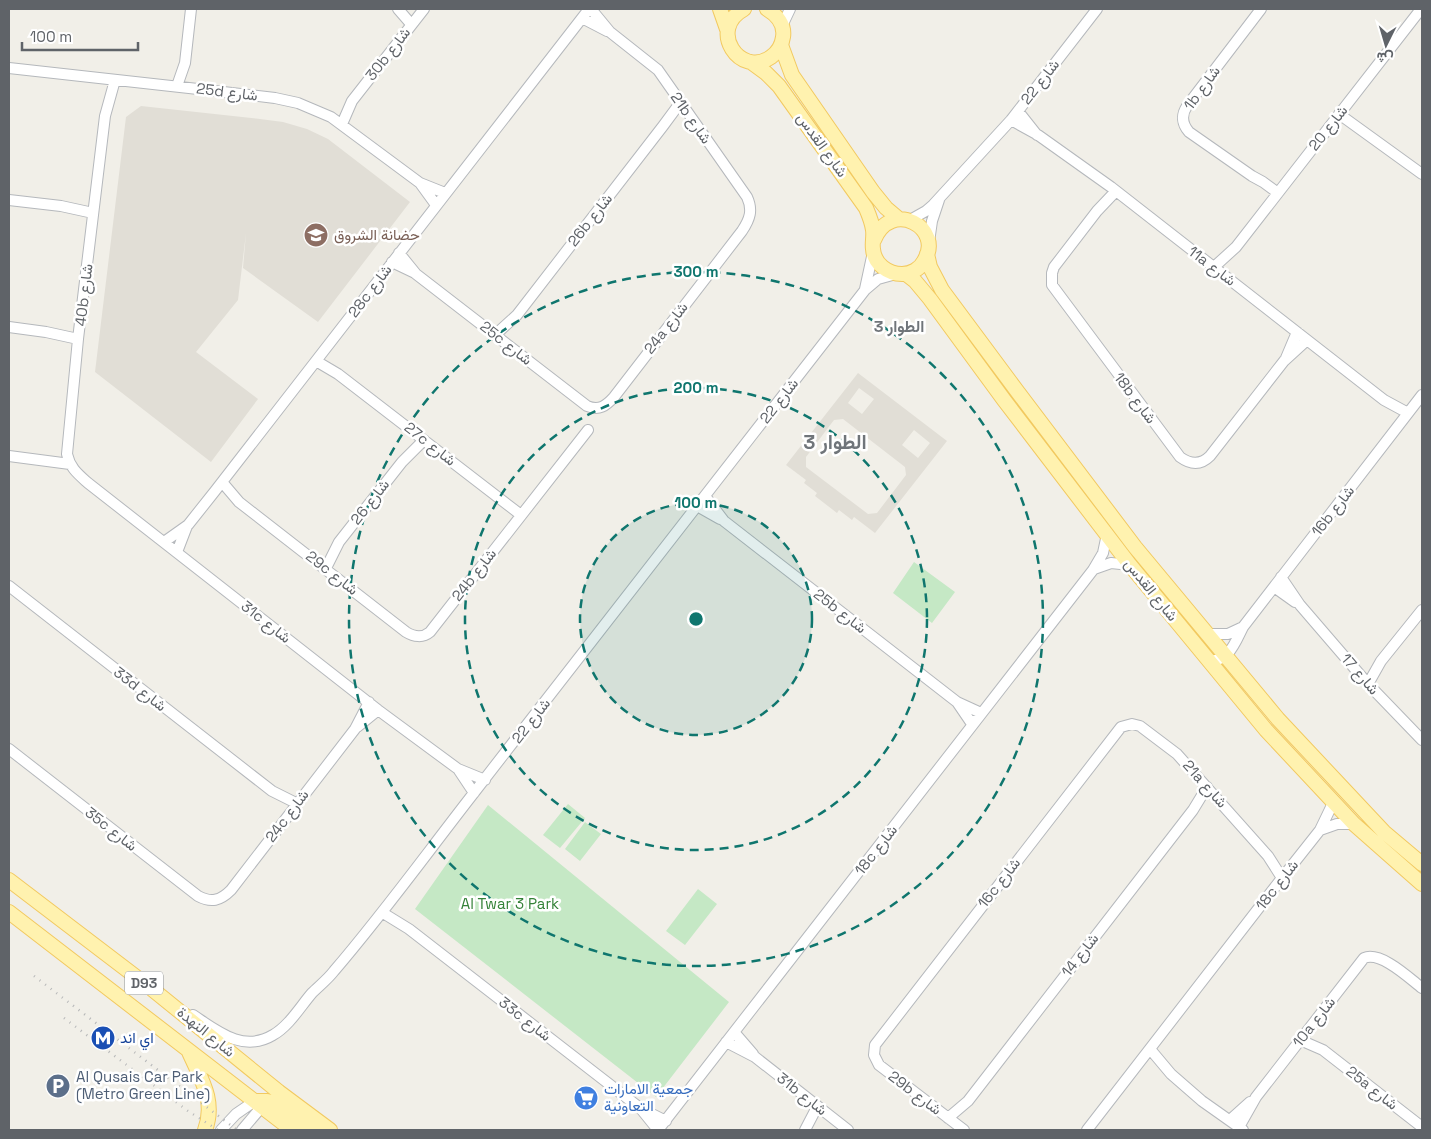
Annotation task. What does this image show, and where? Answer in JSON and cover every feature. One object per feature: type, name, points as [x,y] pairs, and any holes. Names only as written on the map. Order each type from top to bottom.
[{"type":"main road","points":[[720,9],[727,29]]},
{"type":"main road","points":[[727,29],[736,14],[744,9]]},
{"type":"main road","points":[[751,62],[769,59],[781,45],[782,26],[779,19],[768,9]]},
{"type":"main road","name":"شارع القدس","points":[[727,29],[732,51],[766,73],[779,86],[861,200],[870,217],[873,245]]},
{"type":"main road","name":"شارع القدس","points":[[781,45],[788,68],[805,95],[880,202],[905,220]]},
{"type":"main road","points":[[905,220],[923,230],[928,250],[919,267],[901,274],[888,271],[880,266],[873,245],[877,232],[883,225],[890,221],[905,220]]},
{"type":"main road","name":"شارع القدس","points":[[928,250],[930,267],[935,279],[959,314],[1112,516],[1206,634],[1278,719],[1384,832],[1422,864]]},
{"type":"main road","name":"شارع القدس","points":[[901,274],[915,281],[930,299],[1004,400],[1130,565],[1266,730],[1333,804],[1422,884]]},
{"type":"main road","points":[[1333,804],[1338,802],[1344,803],[1372,829],[1384,832]]},
{"type":"main road","name":"شارع النهدة","points":[[9,880],[152,989],[330,1130]]},
{"type":"main road","name":"شارع النهدة","points":[[9,912],[261,1103],[292,1130]]},
{"type":"main road","points":[[188,1049],[208,1099],[208,1120],[204,1130]]},
{"type":"main road","points":[[261,1103],[280,1106],[311,1130]]},
{"type":"street","points":[[177,86],[185,63],[191,9]]},
{"type":"street","points":[[398,9],[411,24]]},
{"type":"street","points":[[406,9],[421,12]]},
{"type":"street","name":"28c شارع","points":[[164,542],[188,525],[590,9]]},
{"type":"street","name":"21b شارع","points":[[590,9],[610,32]]},
{"type":"street","points":[[782,26],[790,9]]},
{"type":"street","name":"شارع 22","points":[[905,220],[926,211],[1011,120],[1097,9]]},
{"type":"street","name":"1b شارع","points":[[1262,9],[1187,106],[1183,119],[1189,132],[1263,182],[1276,195]]},
{"type":"street","name":"شارع 20","points":[[1214,267],[1236,247],[1420,9]]},
{"type":"street","name":"30b شارع","points":[[331,117],[352,100],[421,12]]},
{"type":"street","name":"21b شارع","points":[[582,18],[610,32],[653,65],[663,76],[747,197],[751,207],[749,218]]},
{"type":"street","points":[[185,63],[188,88]]},
{"type":"street","name":"25d شارع","points":[[9,68],[286,100],[310,107],[331,117],[420,183],[445,193]]},
{"type":"street","name":"40b شارع","points":[[101,79],[104,116]]},
{"type":"street","name":"40b شارع","points":[[71,463],[79,335],[93,210],[104,116],[115,80]]},
{"type":"street","name":"30b شارع","points":[[342,124],[352,100]]},
{"type":"street","name":"26b شارع","points":[[499,338],[680,103]]},
{"type":"street","name":"11a شارع","points":[[1018,111],[1038,136]]},
{"type":"street","points":[[1341,112],[1422,174]]},
{"type":"street","name":"26b شارع","points":[[664,126],[687,113]]},
{"type":"street","name":"11a شارع","points":[[1011,120],[1038,136],[1113,189],[1406,416]]},
{"type":"street","name":"25d شارع","points":[[420,183],[436,205]]},
{"type":"street","name":"18b شارع","points":[[1113,189],[1054,267],[1052,285],[1180,458],[1193,463],[1206,460],[1284,361],[1306,340]]},
{"type":"street","name":"شارع 22","points":[[928,250],[932,221],[940,197]]},
{"type":"street","points":[[9,200],[93,210]]},
{"type":"street","name":"24a شارع","points":[[597,409],[610,402],[742,231],[749,218]]},
{"type":"street","name":"شارع 22","points":[[865,290],[873,245]]},
{"type":"street","name":"شارع 20","points":[[1223,274],[1236,247]]},
{"type":"street","name":"25c شارع","points":[[399,253],[416,274]]},
{"type":"street","name":"25c شارع","points":[[392,262],[416,274],[587,406],[597,409]]},
{"type":"street","name":"شارع 22","points":[[152,989],[228,1038],[237,1041],[255,1042],[274,1035],[282,1029],[310,996],[333,974],[386,909],[629,592],[865,290],[878,279],[901,274]]},
{"type":"street","points":[[9,327],[79,335]]},
{"type":"street","name":"18b شارع","points":[[1284,361],[1297,332]]},
{"type":"street","name":"27c شارع","points":[[319,358],[521,515]]},
{"type":"street","name":"16b شارع","points":[[1225,657],[1243,627],[1422,395]]},
{"type":"street","name":"24b شارع","points":[[427,634],[588,430]]},
{"type":"street","name":"شارع 26","points":[[326,568],[339,542],[421,438]]},
{"type":"street","points":[[9,456],[71,463]]},
{"type":"street","name":"31c شارع","points":[[71,463],[164,542],[378,710],[458,770],[484,780]]},
{"type":"street","name":"29c شارع","points":[[222,482],[239,502],[409,634],[421,636],[427,634]]},
{"type":"street","name":"29c شارع","points":[[215,491],[239,502]]},
{"type":"street","name":"25b شارع","points":[[705,496],[724,521]]},
{"type":"street","name":"25b شارع","points":[[698,506],[708,514],[724,521],[957,702],[981,713]]},
{"type":"street","name":"28c شارع","points":[[177,552],[188,525]]},
{"type":"street","name":"18c شارع","points":[[658,1130],[1093,570],[1103,553],[1106,534]]},
{"type":"street","name":"شارع 26","points":[[316,561],[339,542]]},
{"type":"street","points":[[1093,570],[1111,562],[1130,565]]},
{"type":"street","name":"شارع 17","points":[[1281,577],[1300,605],[1366,681],[1422,740]]},
{"type":"street","name":"33d شارع","points":[[9,586],[272,791],[296,803]]},
{"type":"street","name":"شارع 17","points":[[1274,587],[1300,605]]},
{"type":"street","points":[[1366,681],[1422,610]]},
{"type":"street","points":[[1206,634],[1228,634],[1243,627]]},
{"type":"street","points":[[1207,660],[1219,660],[1225,657]]},
{"type":"street","name":"24c شارع","points":[[217,900],[231,890],[354,729],[369,702]]},
{"type":"street","name":"25b شارع","points":[[957,702],[972,724]]},
{"type":"street","name":"24c شارع","points":[[354,729],[378,710]]},
{"type":"street","name":"21a شارع","points":[[1132,724],[1147,730],[1166,744],[1187,764],[1268,856],[1282,878]]},
{"type":"street","name":"16c شارع","points":[[874,1049],[879,1038],[1118,730],[1124,725],[1132,724]]},
{"type":"street","name":"35c شارع","points":[[9,750],[198,896],[210,901],[217,900]]},
{"type":"street","name":"31c شارع","points":[[458,770],[474,793]]},
{"type":"street","name":"شارع 14","points":[[948,1118],[968,1100],[1193,810],[1207,787]]},
{"type":"street","name":"33d شارع","points":[[272,791],[290,812]]},
{"type":"street","name":"شارع 14","points":[[1193,810],[1215,796]]},
{"type":"street","name":"18c شارع","points":[[1087,1130],[1320,830],[1333,804]]},
{"type":"street","points":[[1320,830],[1337,824],[1354,824]]},
{"type":"street","name":"21a شارع","points":[[1268,856],[1290,868]]},
{"type":"street","name":"33c شارع","points":[[386,909],[409,929],[640,1108],[658,1130]]},
{"type":"street","name":"10a شارع","points":[[1230,1120],[1256,1097],[1361,962],[1368,956],[1391,964],[1422,988]]},
{"type":"street","name":"25a شارع","points":[[1308,1030],[1322,1050]]},
{"type":"street","name":"31b شارع","points":[[734,1032],[755,1057],[848,1130]]},
{"type":"street","name":"25a شارع","points":[[1300,1040],[1322,1050],[1422,1126]]},
{"type":"street","name":"31b شارع","points":[[726,1042],[755,1057]]},
{"type":"street","name":"29b شارع","points":[[874,1049],[874,1055],[879,1065],[961,1127]]},
{"type":"street","points":[[1150,1049],[1171,1074],[1202,1101],[1241,1129]]},
{"type":"street","points":[[1143,1059],[1171,1074]]},
{"type":"street","points":[[242,1130],[261,1103],[277,1089]]},
{"type":"street","name":"10a شارع","points":[[1241,1129],[1256,1097]]},
{"type":"street","name":"شارع 14","points":[[961,1127],[968,1100]]},
{"type":"street","points":[[221,1130],[236,1114],[261,1103]]},
{"type":"street","points":[[806,1130],[817,1107]]},
{"type":"street","name":"33c شارع","points":[[640,1108],[666,1120]]},
{"type":"street","points":[[806,1130],[826,1114]]},
{"type":"shaded area","points":[[141,106],[283,122],[307,129],[328,139],[410,202],[318,322],[243,268],[246,233],[238,300],[196,352],[258,399],[211,462],[95,372],[126,117]]},
{"type":"shaded area","points":[[858,373],[947,441],[875,533],[854,517],[852,520],[839,510],[837,513],[815,496],[817,493],[804,483],[806,480],[786,465]],"holes":[[[859,388],[874,399],[862,414],[848,403]],[[843,419],[905,467],[906,475],[877,513],[868,514],[806,467],[806,457],[834,420]],[[914,430],[930,443],[918,458],[902,445]]]},
{"type":"green space","points":[[914,562],[955,592],[932,623],[893,593]]},
{"type":"green space","points":[[568,804],[585,818],[560,848],[543,835]]},
{"type":"green space","name":"Al Twar 3 Park","points":[[488,805],[729,1002],[656,1097],[415,909]]},
{"type":"green space","points":[[585,822],[601,834],[580,861],[565,849]]},
{"type":"green space","points":[[698,889],[717,904],[685,945],[666,931]]},
{"type":"railway","points":[[34,976],[237,1130]]},
{"type":"railway","points":[[64,1018],[188,1111],[218,1130]]},
{"type":"place","name":"حضانة الشروق","points":[[316,235]]},
{"type":"place","name":"اي اند","points":[[103,1038]]},
{"type":"place","name":"Al Qusais Car Park (Metro Green Line)","points":[[58,1086]]},
{"type":"place","name":"جمعية الامارات التعاونية","points":[[586,1098]]},
{"type":"district","name":"الطوار 3","points":[[899,326]]},
{"type":"district","name":"الطوار 3","points":[[835,442]]}]
